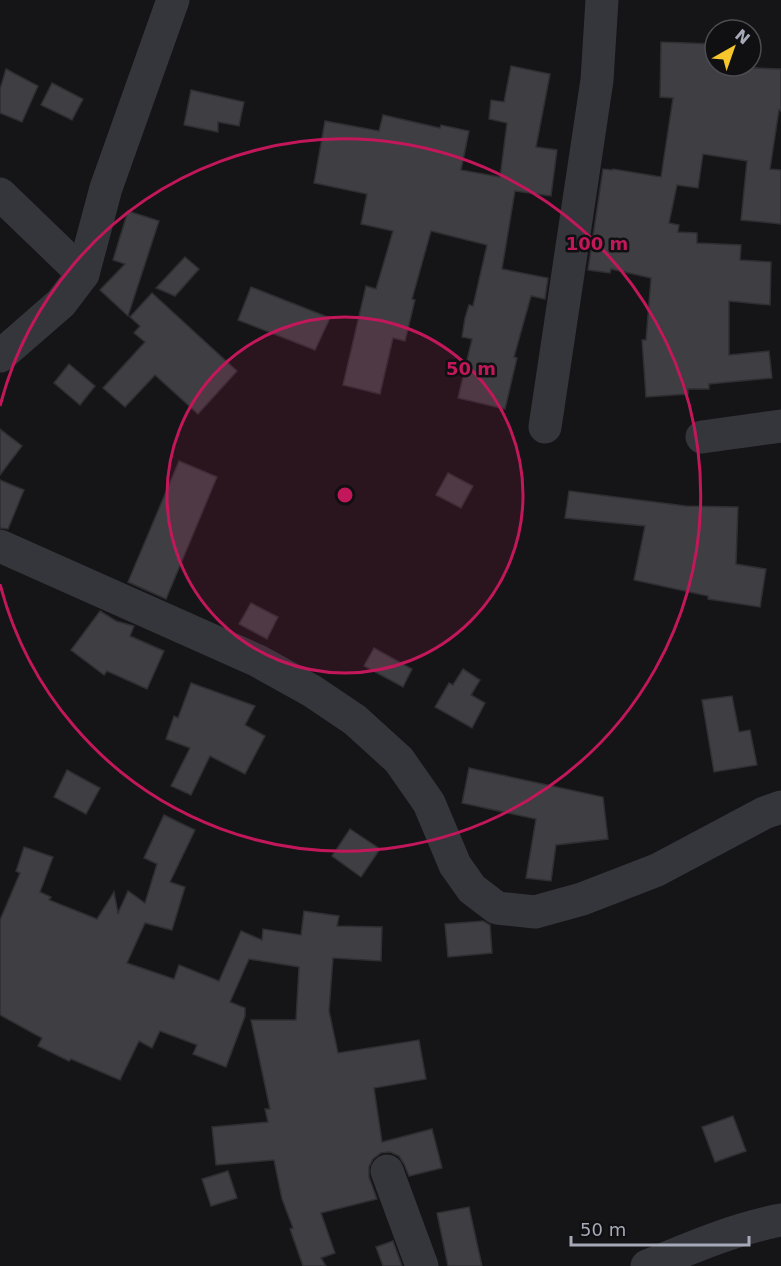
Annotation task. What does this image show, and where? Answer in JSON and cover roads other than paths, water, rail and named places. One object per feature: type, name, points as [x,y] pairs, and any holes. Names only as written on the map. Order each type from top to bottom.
[{"type":"street","points":[[0,356],[61,303],[83,274],[106,188],[173,0]]},
{"type":"street","points":[[545,427],[597,80],[602,0]]},
{"type":"street","points":[[0,194],[83,274]]},
{"type":"street","points":[[702,437],[781,426]]},
{"type":"street","points":[[0,546],[258,661],[312,691],[355,720],[399,760],[429,803],[455,865],[472,889],[497,908],[535,912],[582,899],[657,870],[764,813],[781,807]]},
{"type":"street","points":[[387,1171],[422,1266]]},
{"type":"street","points":[[647,1266],[705,1242],[781,1220]]}]
